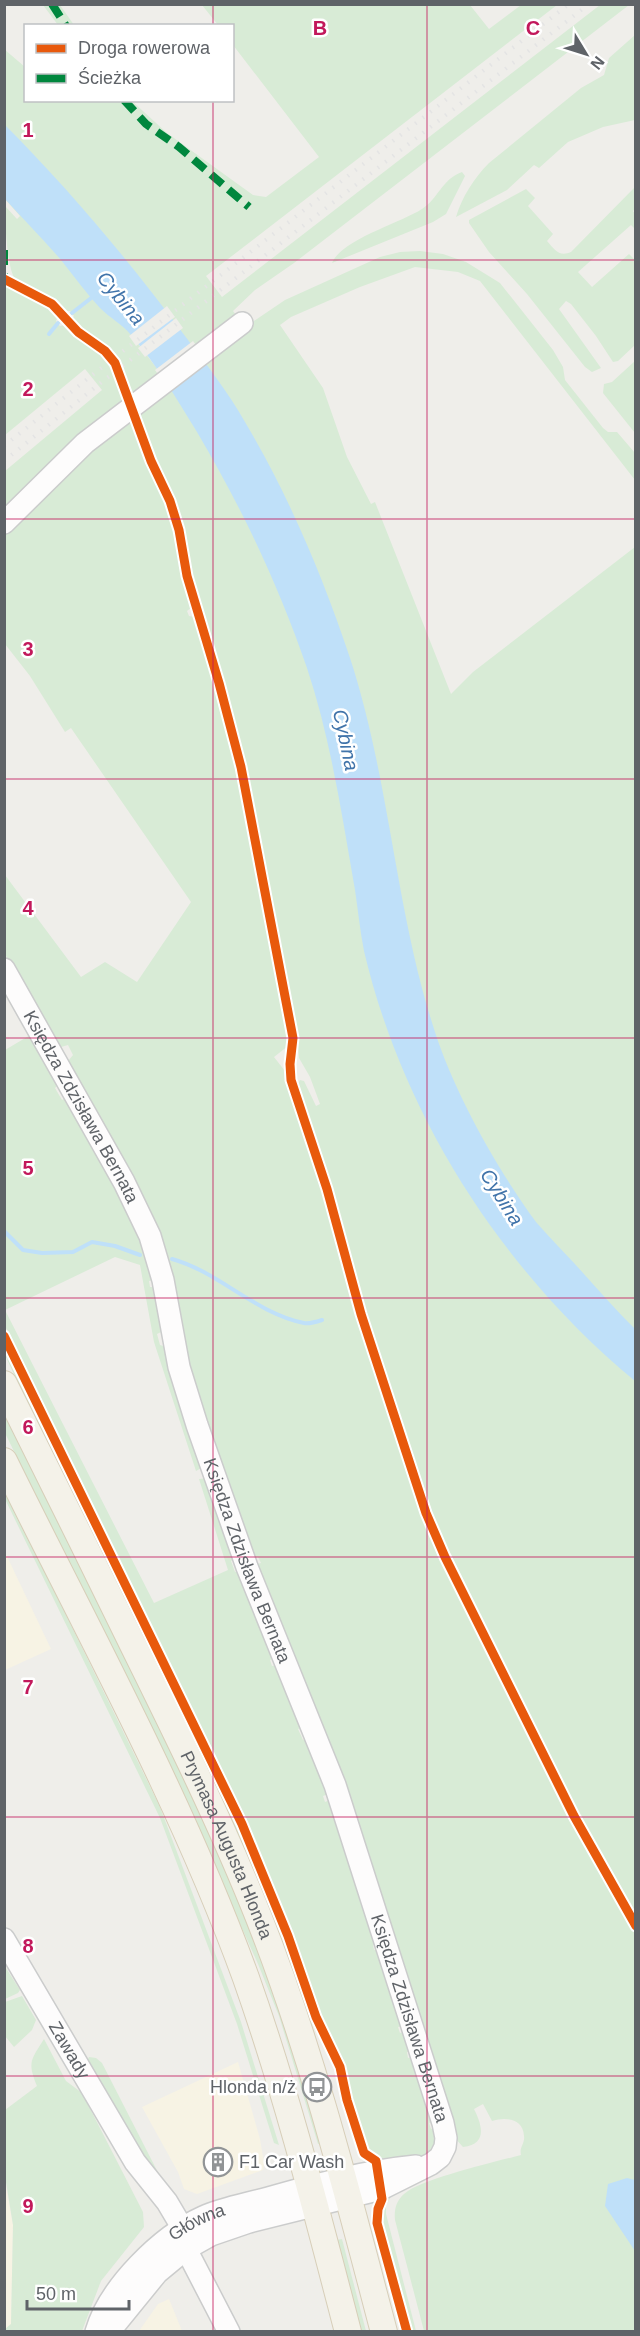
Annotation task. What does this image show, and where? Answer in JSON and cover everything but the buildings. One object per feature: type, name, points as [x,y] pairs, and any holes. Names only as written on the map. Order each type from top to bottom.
[{"type":"main road","name":"Prymasa Augusta Hlonda","points":[[4,1384],[184,1747],[259,1919],[289,2002],[346,2188],[384,2331]]},
{"type":"main road","name":"Prymasa Augusta Hlonda","points":[[4,1461],[201,1865],[263,2029],[281,2084],[348,2331]]},
{"type":"street","points":[[4,523],[74,453],[242,323]]},
{"type":"street","name":"Księdza Zdzisława Bernata","points":[[4,969],[124,1182],[150,1236],[163,1280],[179,1367],[197,1425],[247,1567],[332,1774],[443,2123],[445,2147],[440,2157],[431,2164]]},
{"type":"street","name":"Zawady","points":[[4,1939],[135,2162],[152,2204],[180,2238],[230,2331]]},
{"type":"street","name":"Główna","points":[[96,2331],[99,2322],[126,2281],[150,2253],[180,2238],[213,2214],[346,2188],[377,2170],[431,2164]]},
{"type":"street","name":"Główna","points":[[109,2331],[153,2278],[180,2238]]},
{"type":"shaded area","points":[[4,1550],[51,1649],[5,1670],[4,1670]]},
{"type":"shaded area","points":[[238,2062],[260,2139],[263,2170],[197,2194],[184,2189],[178,2172],[142,2107]]},
{"type":"shaded area","points":[[4,2176],[13,2225],[11,2325],[7,2329],[4,2329]]},
{"type":"shaded area","points":[[169,2299],[182,2331],[139,2331],[158,2304]]},
{"type":"green space","points":[[43,5],[60,5],[73,24],[57,24]]},
{"type":"green space","points":[[202,5],[470,5],[489,29],[521,5],[557,5],[206,276],[222,297],[600,5],[629,5],[294,263],[255,290],[233,311],[245,327],[285,300],[380,257],[400,252],[420,251],[443,254],[466,262],[500,283],[553,350],[563,367],[565,380],[603,428],[608,432],[617,432],[635,453],[635,480],[480,281],[458,272],[415,267],[360,287],[291,317],[280,325],[323,388],[347,457],[371,504],[375,502],[451,694],[473,672],[635,547],[635,1355],[459,1142],[330,621],[5,141],[4,49],[24,66],[24,102],[133,102],[167,133],[253,195],[266,197],[319,157],[234,46],[234,24],[217,24]]},
{"type":"green space","points":[[635,35],[635,120],[603,127],[568,142],[539,168],[534,165],[507,190],[456,217],[469,188],[489,163],[581,88],[604,75],[609,58]]},
{"type":"green space","points":[[4,167],[168,383],[301,590],[377,991],[635,1371],[635,1916],[578,1814],[437,1526],[365,1313],[331,1187],[298,1084],[300,1080],[304,1081],[316,1106],[320,1104],[310,1077],[299,1058],[297,1033],[244,765],[224,686],[193,585],[177,511],[119,362],[104,345],[71,320],[74,316],[70,311],[64,311],[27,289],[13,275],[7,245],[5,206],[17,219],[20,216],[5,199]]},
{"type":"green space","points":[[462,172],[465,176],[446,214],[433,222],[332,263],[347,247],[359,239],[422,209],[450,179]]},
{"type":"green space","points":[[635,187],[635,209],[633,211],[635,229],[631,225],[578,272],[592,287],[629,254],[635,260],[635,345],[618,361],[613,362],[571,304],[566,301],[559,309],[601,368],[592,372],[585,367],[527,294],[489,252],[469,220],[526,189],[535,198],[528,206],[553,234],[547,241],[563,254],[571,252]]},
{"type":"green space","points":[[5,284],[42,303],[58,316],[56,321],[60,326],[65,325],[95,348],[113,366],[170,514],[192,607],[187,611],[189,616],[195,617],[237,768],[289,1035],[288,1046],[274,1057],[285,1071],[323,1190],[358,1316],[429,1530],[571,1818],[635,1933],[635,2331],[424,2331],[395,2220],[397,2203],[413,2188],[459,2172],[521,2155],[523,2130],[517,2122],[512,2120],[492,2121],[483,2104],[474,2109],[481,2127],[480,2138],[471,2145],[463,2147],[454,2137],[257,1564],[261,1563],[258,1557],[254,1558],[194,1394],[175,1307],[68,1061],[73,1055],[68,1045],[61,1047],[54,1041],[5,954],[5,875],[81,977],[105,962],[137,982],[191,902],[71,728],[65,732],[30,676],[5,644],[5,535],[18,522],[38,476],[16,497],[5,513],[5,471],[102,390],[85,369],[5,435]]},
{"type":"green space","points":[[635,361],[635,433],[603,393],[604,384],[612,382]]},
{"type":"green space","points":[[32,1034],[58,1085],[55,1088],[62,1100],[66,1098],[145,1239],[153,1280],[149,1281],[150,1287],[154,1287],[163,1331],[157,1334],[160,1345],[166,1347],[203,1467],[196,1471],[154,1342],[140,1265],[115,1257],[5,1310],[5,1050]]},
{"type":"green space","points":[[5,1310],[154,1603],[228,1570],[199,1479],[207,1478],[235,1572],[238,1571],[275,1658],[270,1660],[272,1666],[277,1665],[303,1727],[298,1729],[303,1740],[307,1738],[328,1794],[323,1796],[325,1802],[330,1800],[376,1943],[373,1945],[374,1950],[378,1949],[403,2026],[398,2027],[400,2033],[405,2032],[411,2051],[407,2052],[408,2058],[413,2057],[432,2122],[429,2123],[438,2136],[429,2151],[417,2158],[384,2163],[384,2159],[371,2153],[368,2149],[356,2124],[343,2067],[330,2043],[291,1935],[245,1823],[5,1326]]},
{"type":"green space","points":[[5,1343],[224,1792],[268,1896],[323,2045],[305,2011],[264,1898],[220,1793],[25,1398],[5,1355]]},
{"type":"green space","points":[[4,1411],[197,1805],[230,1879],[281,2014],[321,2143],[318,2144],[279,2016],[258,1964],[173,1775],[5,1433]]},
{"type":"green space","points":[[4,1488],[160,1807],[241,2022],[279,2145],[274,2143],[237,2024],[160,1818],[5,1499]]},
{"type":"green space","points":[[4,1965],[20,1990],[5,1999]]},
{"type":"green space","points":[[22,1996],[36,2020],[32,2030],[14,2047],[5,2036],[5,2002]]},
{"type":"green space","points":[[44,2039],[66,2081],[82,2093],[143,2212],[144,2227],[101,2281],[82,2331],[6,2331],[5,2329],[11,2324],[13,2225],[5,2176],[5,2110],[37,2086],[31,2066]]},
{"type":"green space","points":[[89,2057],[96,2058],[102,2063],[171,2198],[165,2192],[87,2061]]},
{"type":"green space","points":[[391,2196],[386,2206],[386,2214],[416,2331],[410,2331],[381,2221],[381,2207]]},
{"type":"green space","points":[[342,2239],[366,2331],[360,2331],[336,2240]]},
{"type":"water","name":"Cybina","points":[[4,124],[76,201],[164,308],[231,400],[276,479],[304,537],[350,658],[375,751],[410,939],[443,1056],[478,1130],[521,1201],[536,1222],[635,1329],[635,1381],[587,1338],[543,1292],[502,1241],[465,1188],[432,1132],[404,1073],[381,1013],[364,951],[340,806],[323,723],[307,668],[271,576],[244,518],[213,461],[158,370],[131,335],[100,308],[61,260],[5,199]]},
{"type":"water","points":[[627,2178],[635,2180],[635,2251],[605,2206],[608,2184]]},
{"type":"pier","points":[[167,306],[175,317],[136,346],[129,336]]},
{"type":"pier","points":[[176,318],[183,328],[145,357],[138,348]]},
{"type":"pier","points":[[193,341],[205,358],[166,385],[155,370]]},
{"type":"waterway","name":"Cybina","points":[[72,313],[95,295]]},
{"type":"waterway","points":[[49,334],[58,323]]},
{"type":"waterway","points":[[4,1231],[23,1250],[42,1253],[73,1252],[92,1242],[115,1246],[140,1255]]},
{"type":"waterway","points":[[172,1259],[206,1273],[253,1302],[286,1318],[306,1323],[322,1320]]},
{"type":"railway","points":[[4,446],[569,4]]},
{"type":"railway","points":[[4,461],[98,385],[589,4]]},
{"type":"marked path","points":[[52,4],[65,24]]},
{"type":"marked path","points":[[126,102],[146,124],[179,147],[249,207]]},
{"type":"marked path","points":[[4,250],[4,274]]},
{"type":"cycle path","points":[[4,279],[52,304],[78,332],[105,351],[115,363],[151,461],[170,501],[179,530],[187,576],[241,767],[293,1038],[291,1080],[327,1189],[361,1314],[426,1513],[445,1557],[574,1816],[636,1926]]},
{"type":"cycle path","points":[[4,1336],[242,1824],[288,1936],[316,2017],[340,2067],[347,2100],[364,2153],[376,2161],[382,2199],[378,2209],[377,2223],[407,2332]]},
{"type":"place","name":"Hlonda n/ż","points":[[317,2087]]},
{"type":"place","name":"F1 Car Wash","points":[[218,2162]]}]
